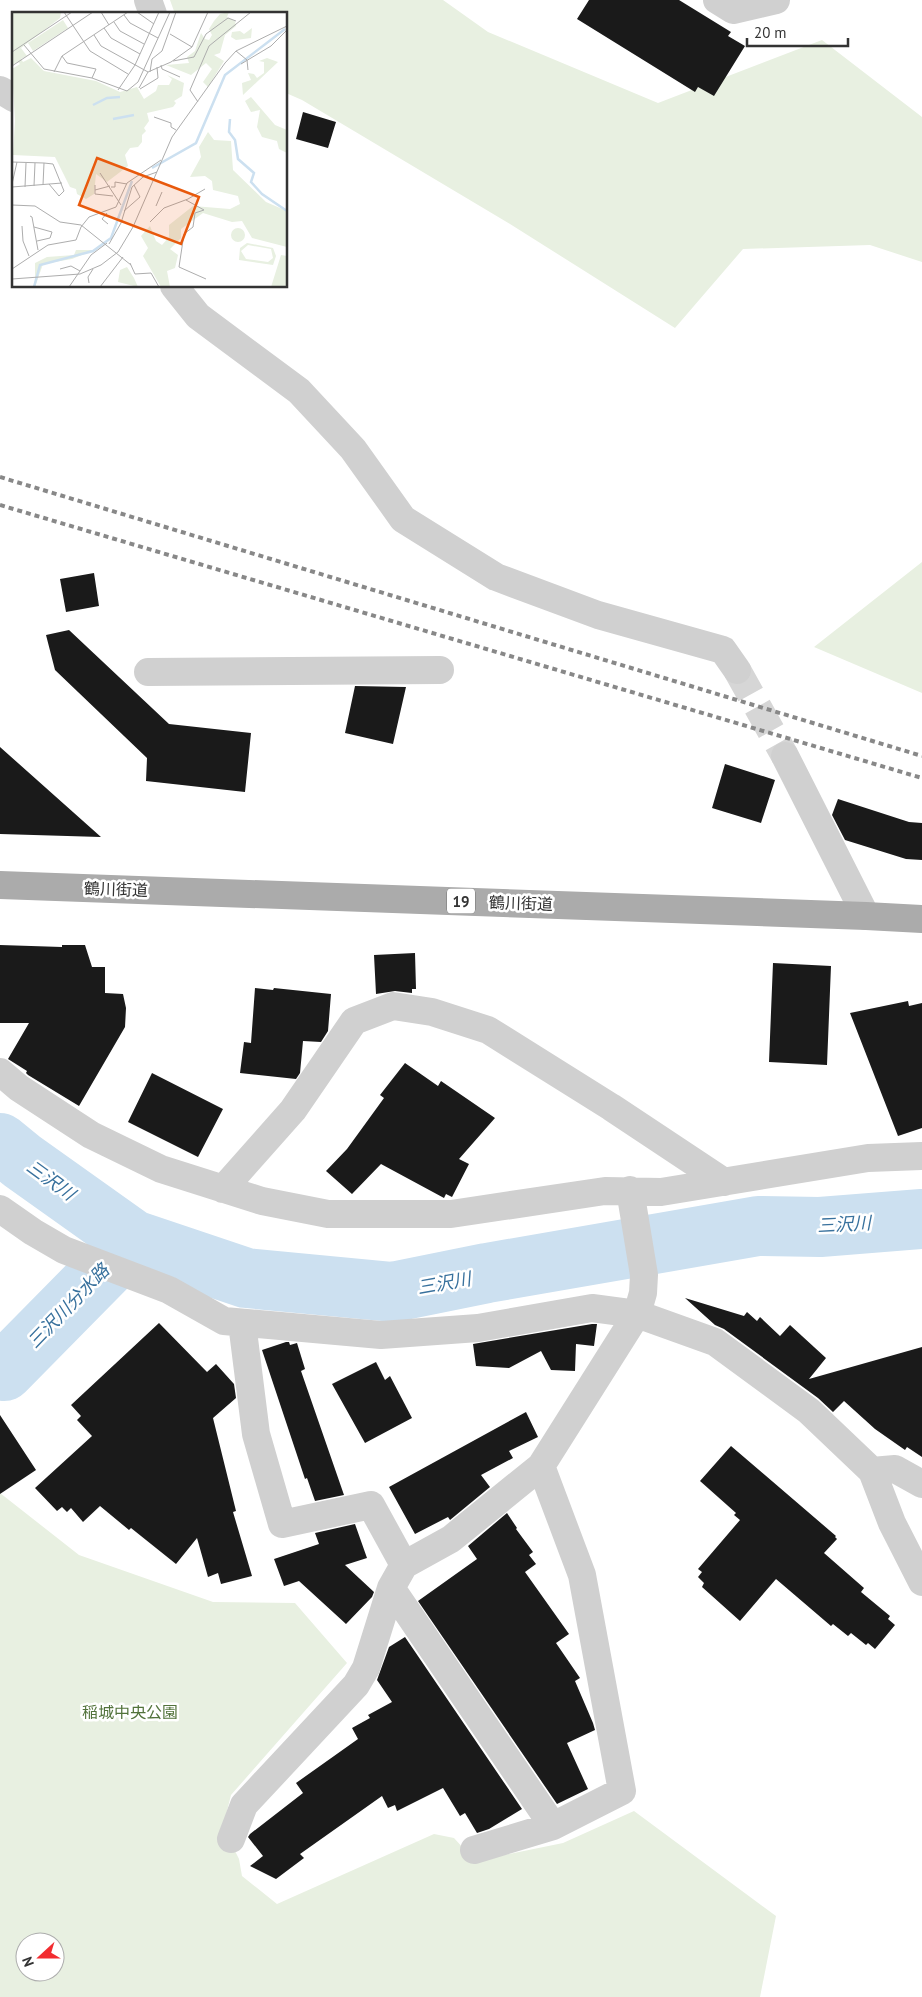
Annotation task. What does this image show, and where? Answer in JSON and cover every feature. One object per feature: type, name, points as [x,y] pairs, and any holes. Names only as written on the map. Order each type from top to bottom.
[{"type":"main road","name":"鶴川街道","points":[[0,885],[922,919]]},
{"type":"street","points":[[148,0],[152,12]]},
{"type":"street","points":[[717,0],[733,10],[776,0]]},
{"type":"street","points":[[0,90],[12,97]]},
{"type":"street","points":[[176,288],[198,316],[299,391],[353,449],[404,519],[496,577],[598,616],[723,650],[737,670]]},
{"type":"street","points":[[148,672],[440,670]]},
{"type":"street","points":[[785,756],[866,916]]},
{"type":"street","points":[[223,1189],[293,1110],[354,1021],[393,1006],[432,1012],[488,1030],[611,1107],[724,1182]]},
{"type":"street","points":[[0,1072],[19,1088],[91,1135],[161,1169],[262,1201],[328,1214],[450,1214],[605,1191],[631,1202],[661,1192],[868,1158],[922,1156]]},
{"type":"street","points":[[231,1839],[244,1805],[356,1685],[366,1668],[391,1588],[404,1565],[452,1539],[541,1466],[637,1314],[643,1293],[644,1275],[631,1202]]},
{"type":"street","points":[[0,1209],[33,1232],[64,1250],[169,1290],[224,1321],[381,1335],[478,1328],[592,1308],[637,1314],[714,1342],[809,1411],[872,1471],[892,1523],[922,1582]]},
{"type":"street","points":[[242,1323],[256,1434],[282,1524],[371,1505],[404,1565]]},
{"type":"street","points":[[474,1850],[553,1826],[622,1791],[582,1575],[541,1466]]},
{"type":"street","points":[[872,1471],[895,1469],[922,1484]]},
{"type":"street","points":[[391,1588],[553,1826]]},
{"type":"green space","points":[[170,0],[443,0],[488,32],[658,103],[822,40],[922,117],[922,262],[870,245],[743,249],[675,328],[510,224],[302,100],[288,94],[288,12],[174,12]]},
{"type":"green space","points":[[922,562],[922,693],[814,647]]},
{"type":"green space","name":"稲城中央公園","points":[[0,1493],[79,1555],[213,1602],[295,1603],[347,1663],[231,1795],[223,1827],[239,1859],[242,1876],[277,1904],[434,1834],[454,1838],[475,1861],[563,1843],[634,1811],[776,1916],[760,1997],[0,1997]]},
{"type":"building","points":[[589,0],[679,0],[731,32],[728,36],[745,46],[714,96],[698,87],[695,92],[577,19]]},
{"type":"building","points":[[303,112],[336,122],[328,148],[296,139]]},
{"type":"building","points":[[94,573],[99,606],[66,612],[60,579]]},
{"type":"building","points":[[69,630],[169,724],[251,733],[245,792],[146,781],[147,758],[55,670],[46,635]]},
{"type":"building","points":[[355,686],[406,687],[393,744],[345,733]]},
{"type":"building","points":[[0,747],[101,837],[0,834]]},
{"type":"building","points":[[725,764],[775,780],[761,823],[712,808]]},
{"type":"building","points":[[838,799],[909,822],[922,823],[922,860],[906,859],[845,840],[832,815]]},
{"type":"building","points":[[0,945],[62,947],[62,945],[85,945],[92,967],[105,967],[105,993],[123,994],[126,1008],[125,1027],[79,1106],[28,1075],[27,1071],[8,1059],[29,1023],[0,1023]]},
{"type":"building","points":[[415,953],[416,989],[412,989],[412,993],[395,991],[376,994],[374,955]]},
{"type":"building","points":[[773,963],[831,966],[827,1065],[769,1062]]},
{"type":"building","points":[[255,988],[331,994],[328,1031],[321,1042],[303,1041],[300,1073],[296,1079],[240,1073],[244,1042],[251,1043]]},
{"type":"building","points":[[908,1001],[909,1006],[922,1003],[922,1128],[898,1136],[850,1013]]},
{"type":"building","points":[[405,1063],[438,1086],[441,1081],[495,1118],[459,1159],[469,1164],[452,1197],[446,1194],[444,1198],[381,1164],[352,1194],[326,1171],[347,1149],[384,1098],[380,1095]]},
{"type":"building","points":[[152,1073],[223,1109],[198,1157],[128,1122]]},
{"type":"building","points":[[685,1298],[744,1316],[747,1312],[757,1321],[760,1317],[780,1336],[790,1325],[826,1358],[809,1379],[922,1347],[922,1457],[907,1447],[905,1450],[875,1429],[844,1401],[833,1412],[818,1398],[724,1329],[715,1325]]},
{"type":"building","points":[[159,1323],[207,1372],[216,1364],[234,1384],[236,1398],[213,1418],[236,1511],[233,1512],[252,1576],[221,1584],[218,1573],[208,1577],[197,1538],[176,1564],[100,1506],[83,1522],[71,1508],[67,1512],[62,1507],[57,1511],[35,1488],[92,1436],[77,1420],[81,1416],[71,1405]]},
{"type":"building","points":[[597,1324],[594,1346],[576,1344],[575,1371],[551,1370],[541,1351],[509,1368],[476,1366],[473,1344]]},
{"type":"building","points":[[289,1342],[290,1345],[297,1343],[305,1369],[301,1371],[344,1495],[315,1501],[307,1478],[305,1479],[262,1350]]},
{"type":"building","points":[[376,1362],[385,1380],[390,1376],[412,1418],[365,1443],[332,1384]]},
{"type":"building","points":[[526,1412],[538,1437],[509,1451],[513,1458],[481,1475],[490,1487],[450,1520],[448,1517],[415,1534],[389,1487]]},
{"type":"building","points":[[0,1415],[36,1470],[0,1494]]},
{"type":"building","points":[[731,1446],[836,1536],[837,1539],[824,1553],[864,1588],[861,1592],[890,1616],[888,1619],[895,1625],[875,1649],[868,1643],[866,1645],[851,1633],[848,1636],[833,1624],[831,1626],[776,1579],[740,1621],[702,1587],[704,1583],[698,1577],[702,1572],[698,1569],[740,1520],[734,1515],[736,1513],[700,1481]]},
{"type":"building","points":[[507,1513],[533,1552],[529,1555],[536,1564],[525,1572],[569,1634],[556,1643],[580,1678],[575,1681],[595,1730],[567,1743],[588,1789],[557,1804],[418,1601],[477,1559],[468,1546]]},
{"type":"building","points":[[355,1524],[367,1558],[345,1565],[374,1592],[372,1597],[346,1624],[299,1581],[284,1586],[274,1559],[319,1544],[315,1533]]},
{"type":"building","points":[[405,1637],[522,1809],[489,1829],[477,1833],[465,1813],[460,1816],[443,1788],[397,1811],[395,1805],[388,1808],[382,1796],[300,1854],[304,1858],[276,1879],[250,1866],[263,1856],[248,1837],[250,1834],[303,1793],[296,1783],[358,1739],[352,1728],[370,1718],[368,1715],[392,1702],[377,1680],[389,1647]]},
{"type":"waterway","name":"三沢川","points":[[0,1143],[22,1161],[133,1240],[246,1278],[393,1292],[487,1273],[758,1226],[820,1227],[922,1219]]},
{"type":"waterway","name":"三沢川分水路","points":[[4,1371],[133,1240]]},
{"type":"tunnel","points":[[737,670],[785,756]]},
{"type":"railway","points":[[0,477],[922,756]]},
{"type":"railway","points":[[0,505],[922,778]]}]
